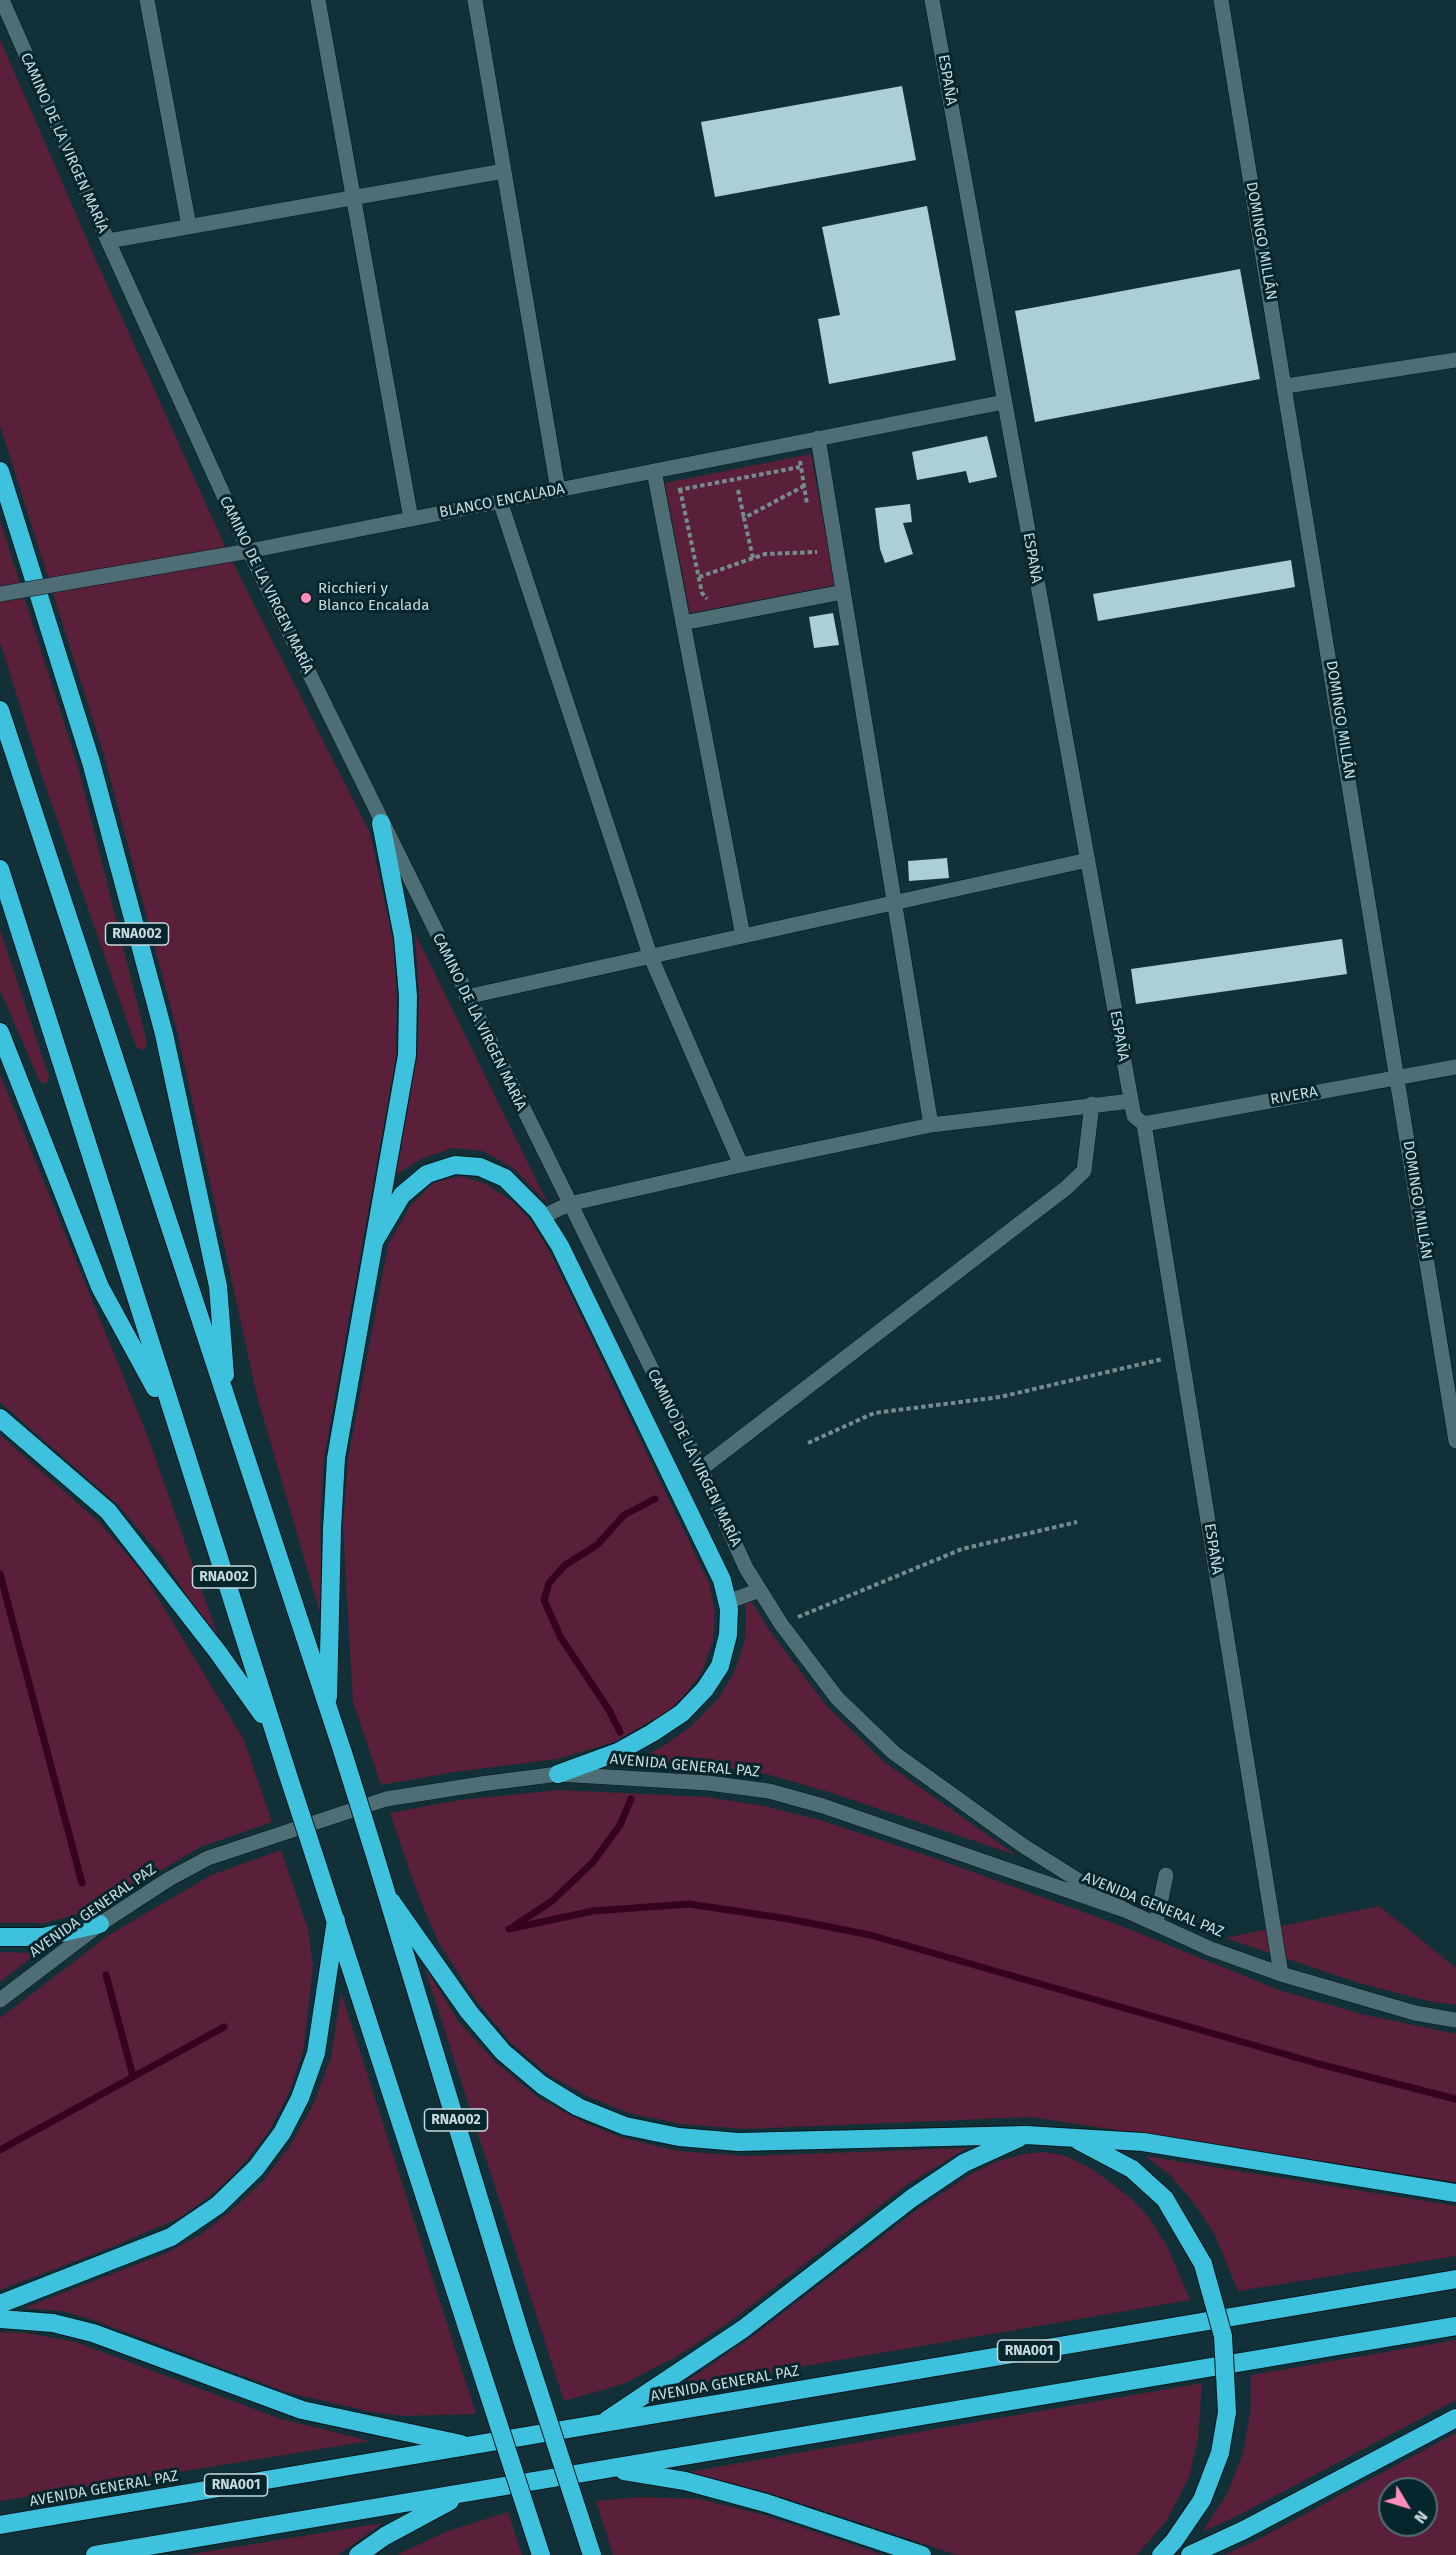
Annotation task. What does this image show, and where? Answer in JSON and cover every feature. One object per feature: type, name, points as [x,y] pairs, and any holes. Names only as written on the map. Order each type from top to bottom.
[{"type":"highway","name":"RNA002","points":[[0,471],[91,762],[164,1034],[218,1286],[228,1407]]},
{"type":"highway","name":"RNA002","points":[[0,710],[391,1901],[522,2340],[592,2555]]},
{"type":"highway","points":[[328,1710],[336,1458],[407,1055],[408,1008],[403,937],[381,823]]},
{"type":"highway","name":"RNA002","points":[[0,869],[175,1424],[541,2555]]},
{"type":"highway","name":"RNA002","points":[[0,1032],[100,1287],[175,1424]]},
{"type":"highway","points":[[374,1242],[402,1195],[427,1174],[455,1165],[480,1167],[505,1178],[542,1217],[560,1246],[722,1580],[727,1602],[728,1635],[720,1666],[705,1689],[682,1713],[652,1733],[618,1752],[558,1774]]},
{"type":"highway","points":[[0,1418],[114,1518],[217,1651],[273,1729]]},
{"type":"highway","points":[[391,1901],[469,2012],[503,2052],[542,2085],[569,2101],[625,2126],[679,2137],[738,2142],[1026,2135],[1143,2142],[1456,2193]]},
{"type":"highway","points":[[0,2304],[171,2237],[218,2205],[256,2168],[282,2133],[300,2098],[316,2053],[336,1920]]},
{"type":"highway","points":[[0,1937],[43,1937],[100,1923]]},
{"type":"highway","points":[[603,2423],[647,2391],[693,2364],[743,2329],[912,2198],[964,2163],[1026,2135]]},
{"type":"highway","points":[[1072,2138],[1132,2169],[1165,2199],[1203,2264],[1223,2336],[1227,2412],[1220,2453],[1202,2500],[1174,2541],[1161,2555]]},
{"type":"highway","name":"AVENIDA GENERAL PAZ","points":[[0,2525],[1456,2279]]},
{"type":"highway","points":[[0,2319],[53,2323],[93,2333],[302,2410],[471,2446]]},
{"type":"highway","points":[[95,2555],[1456,2326]]},
{"type":"highway","points":[[1190,2555],[1244,2530],[1456,2418]]},
{"type":"highway","points":[[611,2469],[685,2481],[754,2500],[922,2555]]},
{"type":"highway","points":[[358,2555],[424,2513],[471,2491]]},
{"type":"street","name":"CAMINO DE LA VIRGEN MARÍA","points":[[2,0],[249,552],[700,1469],[746,1568],[781,1624],[837,1698],[894,1753],[1022,1845],[1127,1911]]},
{"type":"street","points":[[147,0],[189,226]]},
{"type":"street","points":[[318,0],[411,519]]},
{"type":"street","points":[[475,0],[558,490]]},
{"type":"street","name":"ESPAÑA","points":[[932,0],[1088,860],[1182,1355],[1281,1974]]},
{"type":"street","name":"DOMINGO MILLÁN","points":[[1221,0],[1286,386],[1456,1441]]},
{"type":"street","points":[[108,241],[504,171]]},
{"type":"street","points":[[1286,386],[1456,360]]},
{"type":"street","name":"BLANCO ENCALADA","points":[[0,594],[249,552],[1004,402]]},
{"type":"street","points":[[818,438],[931,1125]]},
{"type":"street","points":[[654,471],[743,936]]},
{"type":"street","points":[[500,501],[650,955],[741,1165]]},
{"type":"street","points":[[683,623],[843,592]]},
{"type":"street","points":[[466,996],[1088,860]]},
{"type":"street","name":"RIVERA","points":[[542,1217],[569,1204],[931,1125],[1092,1104],[1137,1114],[1397,1078],[1456,1067]]},
{"type":"street","points":[[700,1469],[1066,1188],[1084,1171],[1092,1104]]},
{"type":"street","points":[[727,1602],[760,1590]]},
{"type":"street","name":"AVENIDA GENERAL PAZ","points":[[0,2000],[100,1923],[169,1879],[208,1858],[386,1799],[558,1774],[708,1782],[769,1791],[823,1806],[1127,1911],[1211,1949],[1281,1974],[1415,2013],[1456,2020]]},
{"type":"street","points":[[1156,1923],[1166,1875]]},
{"type":"path","points":[[799,442],[800,467],[808,508]]},
{"type":"path","points":[[659,493],[822,463]]},
{"type":"path","points":[[744,518],[804,486]]},
{"type":"path","points":[[680,489],[702,593],[706,599],[716,597]]},
{"type":"path","points":[[738,490],[753,558]]},
{"type":"path","points":[[814,541],[818,560]]},
{"type":"path","points":[[699,577],[765,554],[817,552]]},
{"type":"path","points":[[808,1443],[873,1413],[1000,1397],[1182,1355]]},
{"type":"path","points":[[781,1624],[962,1549],[1077,1522]]},
{"type":"shaded area","points":[[0,39],[92,251],[229,555],[370,833],[393,940],[397,995],[396,1057],[324,1458],[320,1523],[323,1623],[257,1396],[177,1031],[104,755],[0,425]]},
{"type":"shaded area","points":[[811,454],[835,585],[690,613],[665,483]]},
{"type":"shaded area","points":[[0,520],[78,767],[147,1043],[145,1049],[142,1050],[136,1047],[43,779],[0,642]]},
{"type":"shaded area","points":[[0,929],[49,1077],[43,1084],[39,1080],[0,990]]},
{"type":"shaded area","points":[[415,933],[548,1204],[513,1168],[483,1151],[453,1148],[421,1159],[396,1175],[417,1057],[419,999]]},
{"type":"shaded area","points":[[0,1074],[148,1437],[225,1656],[162,1557],[118,1505],[0,1402]]},
{"type":"shaded area","points":[[461,1176],[486,1184],[513,1202],[531,1221],[550,1252],[709,1583],[715,1612],[713,1641],[701,1674],[670,1710],[614,1742],[557,1759],[455,1772],[381,1785],[353,1702],[343,1526],[348,1459],[388,1245],[411,1205],[433,1183]]},
{"type":"shaded area","points":[[0,1435],[99,1522],[143,1573],[244,1740],[272,1822],[200,1847],[95,1910],[44,1923],[0,1923]]},
{"type":"shaded area","points":[[744,1590],[772,1634],[827,1706],[884,1762],[1016,1855],[829,1792],[766,1774],[709,1765],[635,1761],[665,1745],[691,1726],[718,1699],[734,1673],[745,1641]]},
{"type":"shaded area","points":[[560,1790],[707,1797],[764,1806],[820,1820],[937,1859],[1119,1925],[1279,1990],[1361,2014],[1456,2034],[1456,2182],[1031,2117],[746,2129],[681,2124],[629,2113],[589,2097],[549,2075],[510,2042],[474,1998],[438,1941],[417,1892],[390,1813],[459,1800]]},
{"type":"shaded area","points":[[281,1850],[308,1929],[313,1966],[303,2052],[289,2093],[269,2131],[230,2178],[179,2218],[112,2247],[0,2290],[0,2018],[109,1935],[211,1875]]},
{"type":"shaded area","points":[[1379,1906],[1456,1968],[1456,2005],[1428,2001],[1359,1983],[1225,1938]]},
{"type":"shaded area","points":[[0,1952],[37,1953],[0,1982]]},
{"type":"shaded area","points":[[424,1966],[459,2022],[495,2062],[539,2098],[585,2123],[623,2138],[678,2151],[747,2156],[967,2148],[908,2184],[731,2321],[676,2357],[623,2384],[564,2401]]},
{"type":"shaded area","points":[[341,1992],[476,2414],[404,2416],[372,2412],[286,2392],[93,2320],[62,2311],[24,2308],[166,2253],[200,2235],[232,2210],[263,2181],[290,2146],[314,2103],[331,2057]]},
{"type":"shaded area","points":[[1044,2152],[1066,2156],[1092,2169],[1131,2198],[1147,2215],[1168,2248],[1190,2300],[676,2388],[749,2339],[918,2209],[971,2174],[996,2162],[1023,2154]]},
{"type":"shaded area","points":[[1145,2156],[1456,2206],[1456,2256],[1238,2291],[1214,2233],[1194,2203],[1169,2174]]},
{"type":"shaded area","points":[[0,2332],[26,2333],[76,2342],[278,2418],[370,2441],[0,2501]]},
{"type":"shaded area","points":[[1456,2340],[1456,2400],[1237,2516],[1202,2532],[1227,2494],[1243,2453],[1251,2408],[1251,2375]]},
{"type":"shaded area","points":[[1202,2383],[1198,2439],[1189,2477],[1167,2520],[1137,2555],[957,2555],[773,2494],[688,2472]]},
{"type":"shaded area","points":[[1456,2433],[1456,2555],[1224,2555],[1253,2542]]},
{"type":"shaded area","points":[[642,2497],[699,2499],[764,2515],[884,2555],[613,2555],[596,2501]]},
{"type":"shaded area","points":[[508,2512],[522,2555],[396,2555],[448,2531]]},
{"type":"shaded area","points":[[383,2523],[338,2555],[185,2555]]},
{"type":"building","points":[[902,86],[916,160],[715,197],[701,122]]},
{"type":"building","points":[[927,206],[956,360],[829,384],[818,319],[840,315],[822,227]]},
{"type":"building","points":[[1240,269],[1260,379],[1035,422],[1015,311]]},
{"type":"building","points":[[987,436],[997,477],[969,483],[966,471],[917,480],[912,452]]},
{"type":"building","points":[[910,504],[912,522],[903,523],[913,554],[885,563],[880,549],[875,508]]},
{"type":"building","points":[[1291,560],[1295,587],[1098,621],[1093,594]]},
{"type":"building","points":[[833,613],[839,645],[814,648],[809,617]]},
{"type":"building","points":[[947,858],[949,878],[909,881],[908,861]]},
{"type":"building","points":[[1342,939],[1347,974],[1136,1004],[1131,969]]},
{"type":"waterway","points":[[620,1732],[609,1710],[561,1638],[544,1600],[549,1583],[565,1565],[597,1545],[624,1515],[655,1499]]},
{"type":"waterway","points":[[0,1574],[82,1883]]},
{"type":"waterway","points":[[514,1926],[552,1901],[593,1862],[620,1825],[631,1799]]},
{"type":"waterway","points":[[509,1929],[593,1911],[689,1904],[789,1919],[870,1935],[1319,2064],[1456,2099]]},
{"type":"waterway","points":[[106,1975],[133,2076]]},
{"type":"waterway","points":[[0,2150],[224,2027]]},
{"type":"place","name":"Ricchieri y Blanco Encalada","points":[[306,598]]}]
